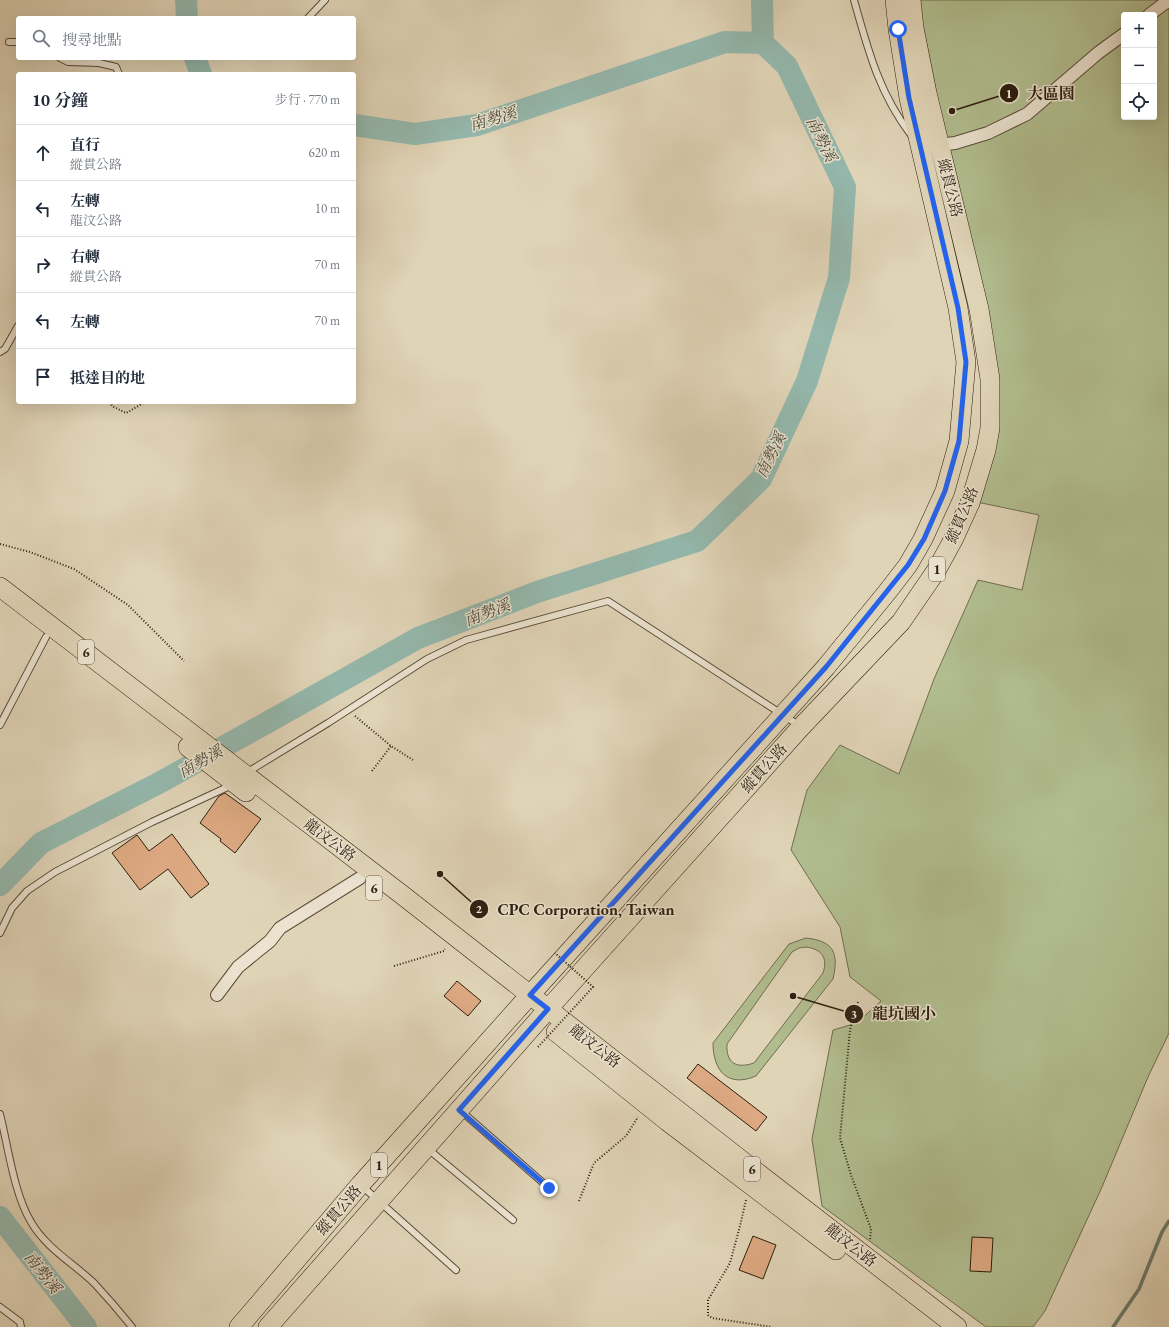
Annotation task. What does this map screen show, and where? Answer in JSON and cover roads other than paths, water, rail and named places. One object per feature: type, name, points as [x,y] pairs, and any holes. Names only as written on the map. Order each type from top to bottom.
[{"type":"main road","name":"縱貫公路","points":[[268,1327],[543,1014],[801,727],[901,622],[936,571],[953,540],[970,503],[986,450],[990,428],[990,379],[979,309],[930,146],[909,98],[895,0]]},
{"type":"main road","name":"縱貫公路","points":[[239,1327],[360,1185],[826,667],[908,565],[924,539],[945,491],[959,441],[966,362],[930,146],[911,0]]},
{"type":"main road","name":"6","points":[[0,587],[50,632],[234,774]]},
{"type":"main road","name":"6","points":[[0,603],[50,632]]},
{"type":"main road","name":"龍汶公路","points":[[234,774],[360,878],[398,898]]},
{"type":"main road","name":"龍汶公路","points":[[234,774],[398,898],[526,1000],[646,1104],[938,1327]]},
{"type":"main road","name":"龍汶公路","points":[[435,929],[447,946],[526,1000]]},
{"type":"main road","name":"龍汶公路","points":[[543,1014],[868,1258],[957,1327]]},
{"type":"street","points":[[1153,12],[1169,0]]},
{"type":"street","points":[[930,146],[955,143],[988,133],[1027,114],[1098,53],[1121,36]]},
{"type":"street","points":[[217,995],[238,967],[270,941],[280,928],[360,878]]},
{"type":"lane","points":[[310,16],[325,0]]},
{"type":"lane","points":[[854,0],[870,56],[889,102],[903,124],[930,146]]},
{"type":"lane","points":[[9,42],[16,42]]},
{"type":"lane","points":[[64,60],[68,62],[99,63],[116,67],[118,72]]},
{"type":"lane","points":[[0,352],[5,349],[16,330]]},
{"type":"lane","points":[[0,934],[12,908],[27,891],[55,872],[152,822],[348,710],[427,659],[466,640],[608,601],[801,727]]},
{"type":"lane","points":[[0,726],[50,632]]},
{"type":"lane","points":[[459,1110],[549,1188]]},
{"type":"lane","points":[[0,1114],[18,1191],[30,1222],[46,1242],[94,1283],[132,1327]]},
{"type":"lane","points":[[426,1148],[513,1220]]},
{"type":"lane","points":[[360,1185],[456,1270]]},
{"type":"lane","points":[[0,1307],[20,1322],[21,1327]]},
{"type":"waterway","name":"南勢溪","points":[[186,0],[187,16]]},
{"type":"waterway","points":[[762,0],[763,43]]},
{"type":"waterway","name":"南勢溪","points":[[0,885],[41,843],[159,783],[418,638],[537,592],[697,541],[761,479],[807,381],[839,278],[845,187],[787,66],[763,43],[725,42],[477,125],[415,134],[356,125]]},
{"type":"waterway","name":"南勢溪","points":[[196,60],[200,72]]},
{"type":"waterway","name":"南勢溪","points":[[0,1217],[86,1327]]},
{"type":"waterway","points":[[1113,1327],[1139,1289],[1162,1232],[1169,1221]]},
{"type":"place","name":"大區園","points":[[952,111]]},
{"type":"place","name":"CPC Corporation, Taiwan","points":[[440,874]]},
{"type":"place","name":"龍坑國小","points":[[793,996]]}]
